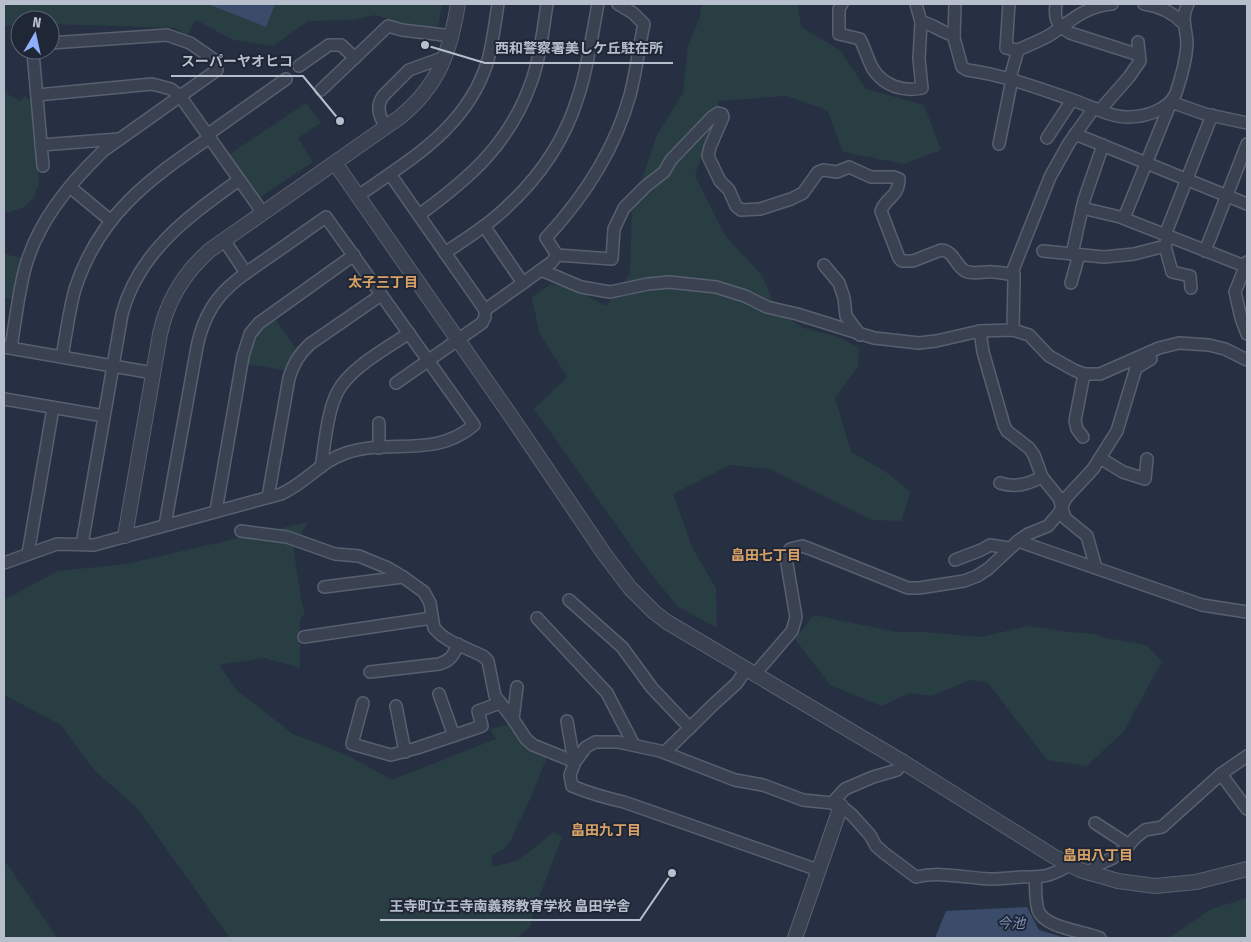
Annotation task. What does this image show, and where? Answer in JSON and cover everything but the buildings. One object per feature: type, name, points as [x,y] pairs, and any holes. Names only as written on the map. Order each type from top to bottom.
[{"type":"street","points":[[125,536],[162,326],[174,295],[193,267],[206,254],[410,109],[435,79],[446,57],[458,4]]},
{"type":"street","points":[[358,196],[420,153],[445,132],[472,96],[487,61],[498,4]]},
{"type":"street","points":[[419,215],[476,170],[488,157],[517,115],[532,82],[537,64],[547,4]]},
{"type":"street","points":[[445,253],[484,226],[523,191],[544,166],[561,138],[581,89],[598,4]]},
{"type":"street","points":[[618,4],[633,13],[644,24],[630,94],[617,131],[593,178],[580,198],[546,238],[557,254],[612,260],[614,229],[624,208],[646,186],[664,172],[671,160],[712,117],[722,114],[724,118],[710,147],[708,156],[720,181],[729,190],[736,206],[741,210],[760,209],[790,200],[807,189],[818,172],[823,170],[837,172],[849,166],[854,167],[871,177],[894,177],[899,180],[898,190],[882,207],[881,211],[899,258],[902,261],[913,261],[941,250],[946,250],[967,272],[993,272],[1014,275]]},
{"type":"street","points":[[842,4],[839,34],[860,39],[873,69],[891,85],[912,90],[922,88],[919,59],[922,22],[916,4]]},
{"type":"street","points":[[956,4],[954,34],[959,60],[962,67],[967,70],[1011,78],[1118,116],[1129,117],[1161,109],[1171,102]]},
{"type":"street","points":[[1009,4],[1006,48],[1018,50],[1049,35],[1068,21],[1092,8],[1112,4]]},
{"type":"street","points":[[1056,4],[1055,16],[1060,27],[1070,33],[1139,55]]},
{"type":"street","points":[[1124,218],[1180,79],[1187,47],[1187,35],[1183,23],[1176,16],[1163,9],[1144,4]]},
{"type":"street","points":[[1183,23],[1188,4]]},
{"type":"street","points":[[922,22],[934,25],[942,32],[954,34]]},
{"type":"street","points":[[321,90],[388,26],[402,30],[452,36]]},
{"type":"street","points":[[60,42],[158,34],[181,39],[216,61],[217,70],[96,157],[47,218],[28,261],[8,348],[153,372]]},
{"type":"street","points":[[1013,330],[1013,270],[1050,177],[1075,134],[1129,77],[1140,61],[1138,42]]},
{"type":"street","points":[[299,66],[329,45],[341,46],[355,58]]},
{"type":"street","points":[[999,144],[1018,50]]},
{"type":"street","points":[[386,127],[380,119],[380,100],[413,68],[446,57]]},
{"type":"street","points":[[34,60],[43,166]]},
{"type":"street","points":[[413,68],[423,74],[430,86]]},
{"type":"street","points":[[62,357],[72,305],[80,277],[94,248],[111,221],[135,193],[155,176],[286,80]]},
{"type":"street","points":[[37,95],[152,84],[171,89],[180,96],[263,213]]},
{"type":"street","points":[[1047,138],[1072,100]]},
{"type":"street","points":[[1171,102],[1212,116],[1247,123]]},
{"type":"street","points":[[1191,288],[1190,276],[1172,272],[1166,239],[1212,116]]},
{"type":"street","points":[[1075,134],[1247,204]]},
{"type":"street","points":[[41,145],[119,139]]},
{"type":"street","points":[[1205,251],[1247,144]]},
{"type":"street","points":[[1071,283],[1082,208],[1103,146]]},
{"type":"street","points":[[335,163],[605,555],[630,588],[654,612],[667,622],[903,762],[1053,856],[1089,874],[1118,881],[1156,886],[1196,882],[1247,869]]},
{"type":"street","points":[[390,174],[485,310],[485,317],[482,323],[396,383]]},
{"type":"street","points":[[82,544],[125,304],[144,263],[162,241],[181,223],[239,180]]},
{"type":"street","points":[[70,187],[111,221]]},
{"type":"street","points":[[1082,208],[1124,218],[1166,239],[1247,265],[1235,292],[1247,334]]},
{"type":"street","points":[[4,563],[58,544],[94,545],[268,497],[293,489],[331,460],[346,453],[379,448],[438,444],[459,436],[474,425],[326,217],[228,286],[210,311],[202,327],[197,347],[166,525]]},
{"type":"street","points":[[484,226],[523,284]]},
{"type":"street","points":[[1043,251],[1120,257],[1166,239]]},
{"type":"street","points":[[224,240],[246,273]]},
{"type":"street","points":[[485,310],[542,270],[552,262],[557,254]]},
{"type":"street","points":[[216,511],[243,356],[250,334],[266,317],[354,256]]},
{"type":"street","points":[[824,265],[838,283],[844,298],[846,316],[860,334]]},
{"type":"street","points":[[542,270],[581,287],[610,292],[648,284],[669,282],[716,287],[745,296],[767,307],[797,314],[874,338],[919,343],[980,331],[1013,330],[1029,335],[1049,356],[1084,374],[1100,374],[1167,345],[1188,343],[1225,349],[1247,360]]},
{"type":"street","points":[[268,497],[289,378],[295,363],[310,344],[381,294]]},
{"type":"street","points":[[980,331],[983,352],[1004,425],[1007,431],[1029,448],[1034,455],[1042,477],[1056,493],[1065,518],[1087,536],[1096,568]]},
{"type":"street","points":[[321,467],[332,409],[338,391],[351,374],[409,333]]},
{"type":"street","points":[[665,752],[792,631],[796,617],[786,558],[790,549],[802,546],[808,548],[900,586],[919,588],[964,581],[977,576],[988,569],[1013,544],[1028,534],[1048,526],[1059,513],[1066,498],[1093,469],[1120,425],[1136,368],[1157,356],[1167,345]]},
{"type":"street","points":[[1083,437],[1077,429],[1075,421],[1084,374]]},
{"type":"street","points":[[4,399],[104,416]]},
{"type":"street","points":[[28,554],[53,408]]},
{"type":"street","points":[[379,423],[379,448]]},
{"type":"street","points":[[1100,458],[1122,472],[1144,479],[1147,459]]},
{"type":"street","points":[[1000,483],[1011,486],[1028,484],[1042,477]]},
{"type":"street","points":[[241,531],[287,538],[335,554],[359,556],[388,568],[403,577],[424,592],[430,603],[434,628],[441,635],[483,656],[488,661],[495,696],[526,739],[534,745],[576,759]]},
{"type":"street","points":[[955,560],[990,545],[1013,544],[1096,568],[1202,605],[1247,612]]},
{"type":"street","points":[[324,587],[403,577]]},
{"type":"street","points":[[569,600],[622,647],[652,688],[690,728]]},
{"type":"street","points":[[304,637],[432,618]]},
{"type":"street","points":[[537,618],[607,693],[634,745]]},
{"type":"street","points":[[370,672],[447,662],[454,656],[458,644]]},
{"type":"street","points":[[513,719],[517,686]]},
{"type":"street","points":[[439,694],[454,736]]},
{"type":"street","points":[[363,703],[352,744],[391,755],[482,726],[478,711],[500,703]]},
{"type":"street","points":[[396,706],[405,752]]},
{"type":"street","points":[[567,721],[572,750],[576,759]]},
{"type":"street","points":[[818,870],[624,802],[572,786],[570,775],[576,759],[586,747],[595,742],[603,741],[634,745],[665,752],[735,780],[764,785],[803,800],[836,805],[852,815],[876,846],[916,877],[929,874],[990,879],[1035,878],[1057,873],[1069,865]]},
{"type":"street","points":[[1089,874],[1097,866],[1114,858],[1145,830],[1162,827],[1221,774],[1247,756]]},
{"type":"street","points":[[795,938],[818,870],[836,805],[845,789],[873,777],[897,770],[903,762]]},
{"type":"street","points":[[1221,774],[1247,809]]},
{"type":"street","points":[[1095,823],[1129,845]]},
{"type":"street","points":[[1035,878],[1038,908],[1047,921],[1100,938]]},
{"type":"green space","points":[[4,4],[442,4],[438,27],[407,25],[376,15],[351,20],[308,21],[273,46],[233,40],[196,20],[187,35],[175,28],[60,24],[60,10],[10,10],[10,26],[4,26]]},
{"type":"green space","points":[[702,4],[798,4],[801,27],[840,50],[866,89],[924,105],[941,150],[904,164],[843,152],[827,110],[787,96],[719,101],[695,176],[726,237],[761,274],[779,313],[804,328],[839,337],[859,348],[858,366],[835,398],[851,452],[886,472],[911,492],[901,521],[872,520],[770,469],[730,465],[673,494],[693,549],[716,588],[717,628],[677,606],[643,563],[534,409],[567,377],[539,332],[532,297],[551,284],[576,290],[606,306],[630,274],[632,208],[657,135],[683,93],[688,46],[699,20]]},
{"type":"green space","points":[[4,82],[6,93],[20,101],[25,96],[34,104],[39,183],[34,197],[24,207],[10,212],[4,212]]},
{"type":"green space","points":[[306,103],[321,123],[298,138],[313,162],[256,200],[227,156]]},
{"type":"green space","points":[[4,254],[24,258],[15,299],[4,298]]},
{"type":"green space","points":[[274,317],[298,352],[288,371],[248,364],[251,349],[258,332]]},
{"type":"green space","points":[[308,522],[293,547],[305,613],[300,620],[300,668],[264,658],[219,665],[237,690],[293,734],[345,754],[392,780],[496,739],[490,729],[510,724],[531,749],[547,757],[510,842],[504,849],[492,855],[492,867],[516,861],[553,832],[562,837],[535,908],[530,927],[516,938],[230,938],[137,808],[94,770],[61,725],[4,695],[4,600],[58,571],[126,564]]},
{"type":"green space","points":[[814,615],[897,632],[924,632],[981,637],[1028,626],[1095,634],[1101,637],[1146,645],[1162,661],[1124,731],[1087,766],[1047,760],[988,683],[970,680],[932,696],[910,693],[881,706],[830,685],[795,639]]},
{"type":"green space","points":[[4,864],[7,864],[57,938],[4,938]]},
{"type":"green space","points":[[1247,898],[1247,938],[1169,938],[1211,909]]},
{"type":"water","points":[[208,4],[275,4],[266,27]]},
{"type":"water","name":"今池","points":[[1027,907],[1039,930],[1066,938],[935,938],[946,911]]},
{"type":"place","name":"西和警察署美しケ丘駐在所","points":[[425,45]]},
{"type":"place","name":"スーパーヤオヒコ","points":[[340,121]]},
{"type":"place","name":"王寺町立王寺南義務教育学校 畠田学舎","points":[[672,873]]},
{"type":"district","name":"太子三丁目","points":[[383,282]]},
{"type":"district","name":"畠田七丁目","points":[[766,555]]},
{"type":"district","name":"畠田九丁目","points":[[606,830]]},
{"type":"district","name":"畠田八丁目","points":[[1098,855]]}]
